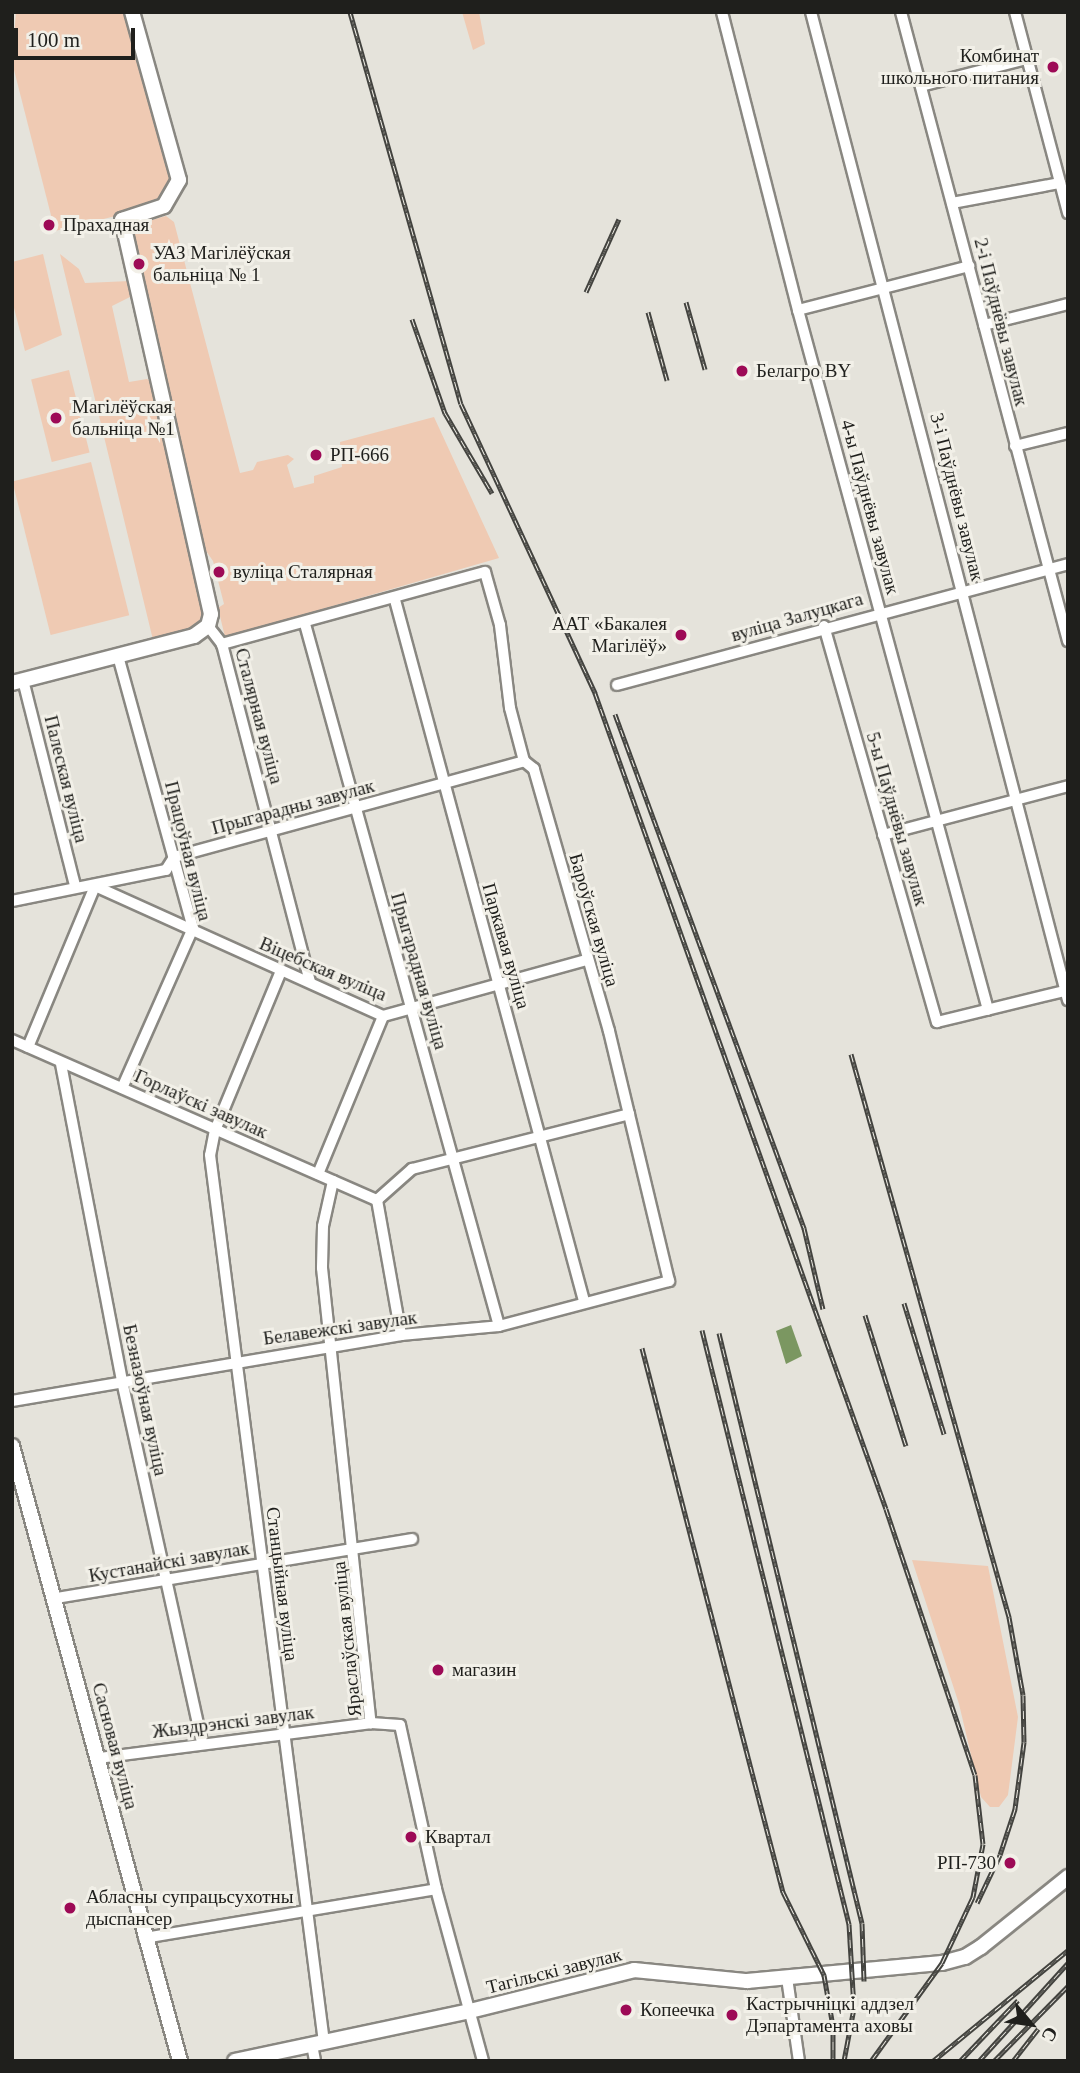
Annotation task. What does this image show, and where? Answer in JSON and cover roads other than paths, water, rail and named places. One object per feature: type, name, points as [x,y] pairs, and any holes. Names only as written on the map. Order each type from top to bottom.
[{"type":"main road","points":[[18,682],[194,636],[208,626],[211,601],[122,220],[164,206],[178,180],[132,12]]},
{"type":"main road","name":"Сасновая вуліца","points":[[12,1446],[56,1598],[178,2059]]},
{"type":"main road","name":"Тагільскі завулак","points":[[235,2061],[470,2011],[634,1970],[716,1980],[787,1978],[965,1957],[1068,1877]]},
{"type":"street","name":"4-ы Паўднёвы завулак","points":[[723,12],[798,310],[988,1010]]},
{"type":"street","name":"3-і Паўднёвы завулак","points":[[811,12],[1019,799],[1067,993]]},
{"type":"street","name":"2-і Паўднёвы завулак","points":[[901,12],[1068,641]]},
{"type":"street","points":[[1015,12],[1068,213]]},
{"type":"street","points":[[921,86],[1026,59]]},
{"type":"street","points":[[952,203],[1060,183]]},
{"type":"street","points":[[798,310],[969,266]]},
{"type":"street","points":[[984,325],[1068,304]]},
{"type":"street","points":[[1015,446],[1068,433]]},
{"type":"street","name":"вуліца Залуцкага","points":[[617,685],[824,626],[1068,564]]},
{"type":"street","name":"Бароўская вуліца","points":[[395,600],[402,593],[485,572],[524,761],[534,769],[629,1114],[669,1281]]},
{"type":"street","points":[[222,644],[395,600]]},
{"type":"street","name":"Паркавая вуліца","points":[[395,600],[442,785],[499,982],[584,1301]]},
{"type":"street","name":"Прыгарадная вуліца","points":[[305,624],[499,1326]]},
{"type":"street","name":"Сталярная вуліца","points":[[208,626],[222,644],[310,982]]},
{"type":"street","name":"5-ы Паўднёвы завулак","points":[[824,626],[937,1022],[988,1010]]},
{"type":"street","name":"Працоўная вуліца","points":[[118,656],[193,928],[122,1088]]},
{"type":"street","name":"Палеская вуліца","points":[[18,682],[75,886]]},
{"type":"street","name":"Прыгарадны завулак","points":[[75,886],[95,886],[166,870],[174,857],[524,761]]},
{"type":"street","points":[[883,835],[1068,786]]},
{"type":"street","points":[[12,901],[75,886]]},
{"type":"street","points":[[28,1047],[95,886]]},
{"type":"street","name":"Віцебская вуліца","points":[[95,886],[383,1016],[410,1006],[586,960]]},
{"type":"street","points":[[215,1130],[281,971]]},
{"type":"street","points":[[988,1010],[1067,993]]},
{"type":"street","points":[[318,1174],[383,1016]]},
{"type":"street","name":"Горлаўскі завулак","points":[[12,1040],[61,1064],[377,1200]]},
{"type":"street","name":"Безназоўная вуліца","points":[[61,1064],[122,1381],[202,1742]]},
{"type":"street","points":[[401,1335],[377,1200],[412,1169],[540,1134],[629,1114]]},
{"type":"street","name":"Станцыйная вуліца","points":[[215,1130],[210,1155],[305,1913],[318,2043],[315,2061]]},
{"type":"street","name":"Яраслаўская вуліца","points":[[332,1181],[323,1226],[322,1268],[355,1549],[371,1723],[400,1725],[436,1889],[483,2061]]},
{"type":"street","name":"Белавежскі завулак","points":[[12,1401],[332,1345],[401,1335],[449,1334],[499,1326],[584,1301],[669,1281]]},
{"type":"street","name":"Кустанайскі завулак","points":[[56,1598],[412,1539]]},
{"type":"street","name":"Жыздрэнскі завулак","points":[[99,1758],[202,1742],[371,1723]]},
{"type":"street","points":[[145,1938],[436,1889]]},
{"type":"street","points":[[787,1978],[799,2061]]},
{"type":"railway","points":[[350,12],[461,404],[595,693],[886,1509],[975,1775],[983,1844],[973,1897],[942,1963],[871,2061]]},
{"type":"railway","points":[[586,292],[619,219]]},
{"type":"railway","points":[[686,302],[705,369]]},
{"type":"railway","points":[[648,312],[667,380]]},
{"type":"railway","points":[[412,319],[445,413],[492,493]]},
{"type":"railway","points":[[615,714],[804,1228],[823,1309]]},
{"type":"railway","points":[[851,1054],[1009,1617],[1023,1695],[1024,1742],[1015,1809],[1000,1855],[977,1903]]},
{"type":"railway","points":[[904,1303],[944,1434]]},
{"type":"railway","points":[[865,1315],[906,1446]]},
{"type":"railway","points":[[702,1330],[849,1924],[854,2008],[844,2061]]},
{"type":"railway","points":[[719,1333],[862,1923],[864,1981]]},
{"type":"railway","points":[[642,1348],[783,1892],[824,1975],[833,2026],[833,2061]]},
{"type":"railway","points":[[933,2061],[1068,1950]]},
{"type":"railway","points":[[979,2061],[1068,1963]]},
{"type":"railway","points":[[994,2061],[1068,1986]]},
{"type":"railway","points":[[960,2061],[1018,2000]]},
{"type":"railway","points":[[1013,2061],[1038,2029]]},
{"type":"place","name":"Комбинат школьного питания","points":[[1053,67]]},
{"type":"place","name":"Прахадная","points":[[49,225]]},
{"type":"place","name":"УАЗ Магілёўская бальніца № 1","points":[[139,264]]},
{"type":"place","name":"Белагро BY","points":[[742,371]]},
{"type":"place","name":"Магілёўская бальніца №1","points":[[56,418]]},
{"type":"place","name":"РП-666","points":[[316,455]]},
{"type":"place","name":"вуліца Сталярная","points":[[219,572]]},
{"type":"place","name":"ААТ «Бакалея Магілёў»","points":[[681,635]]},
{"type":"place","name":"магазин","points":[[438,1670]]},
{"type":"place","name":"Квартал","points":[[411,1837]]},
{"type":"place","name":"РП-730","points":[[1010,1863]]},
{"type":"place","name":"Абласны супрацьсухотны дыспансер","points":[[70,1908]]},
{"type":"place","name":"Копеечка","points":[[626,2010]]},
{"type":"place","name":"Кастрычніцкі аддзел Дэпартамента аховы","points":[[732,2015]]}]
